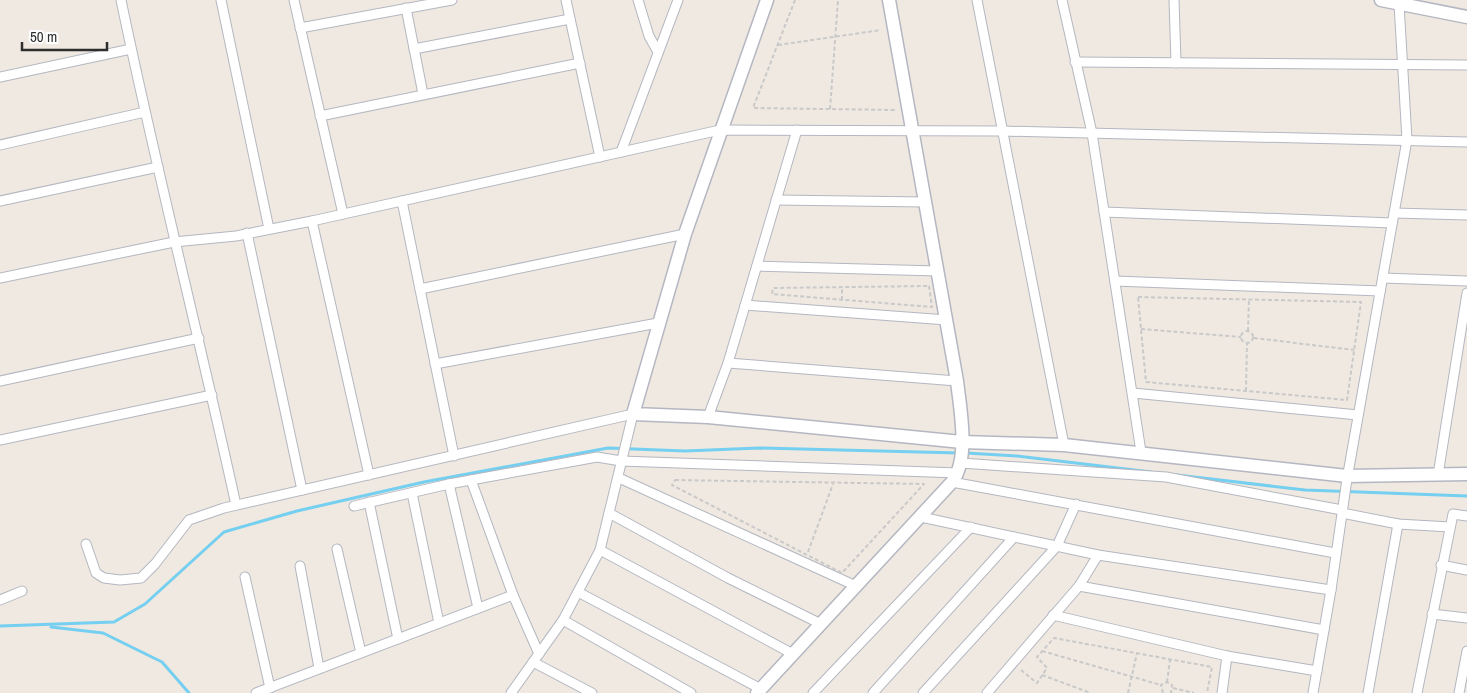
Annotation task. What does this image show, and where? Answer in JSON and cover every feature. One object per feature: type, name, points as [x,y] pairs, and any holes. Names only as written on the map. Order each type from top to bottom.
[{"type":"street","points":[[121,0],[174,242],[199,338],[236,505]]},
{"type":"street","points":[[221,0],[269,229]]},
{"type":"street","points":[[294,0],[343,214]]},
{"type":"street","points":[[300,28],[452,0]]},
{"type":"street","points":[[566,0],[600,157]]},
{"type":"street","points":[[638,0],[649,36],[658,52]]},
{"type":"street","points":[[621,152],[678,0]]},
{"type":"street","points":[[511,693],[563,620],[600,550],[619,478],[628,430],[685,234],[767,0]]},
{"type":"street","points":[[578,592],[759,691],[921,517],[959,461],[957,380],[889,0]]},
{"type":"street","points":[[977,0],[1064,445]]},
{"type":"street","points":[[1062,0],[1092,133],[1141,452]]},
{"type":"street","points":[[1174,0],[1176,63]]},
{"type":"street","points":[[1381,0],[1467,17]]},
{"type":"street","points":[[1312,693],[1331,590],[1347,478],[1407,140],[1399,4]]},
{"type":"street","points":[[406,8],[423,94]]},
{"type":"street","points":[[414,49],[570,19]]},
{"type":"street","points":[[0,77],[131,49]]},
{"type":"street","points":[[1075,62],[1467,65]]},
{"type":"street","points":[[320,116],[580,63]]},
{"type":"street","points":[[0,145],[145,112]]},
{"type":"street","points":[[0,278],[174,242],[248,233],[312,221],[720,130],[1002,131],[1467,142]]},
{"type":"street","points":[[708,417],[728,362],[797,130]]},
{"type":"street","points":[[0,201],[158,167]]},
{"type":"street","points":[[776,200],[925,202]]},
{"type":"street","points":[[402,201],[454,456]]},
{"type":"street","points":[[1104,212],[1392,223]]},
{"type":"street","points":[[1394,212],[1467,215]]},
{"type":"street","points":[[312,221],[369,475]]},
{"type":"street","points":[[248,233],[302,490]]},
{"type":"street","points":[[420,289],[685,234]]},
{"type":"street","points":[[757,266],[937,271]]},
{"type":"street","points":[[1383,278],[1467,281]]},
{"type":"street","points":[[1115,281],[1380,291]]},
{"type":"street","points":[[1438,475],[1467,293]]},
{"type":"street","points":[[745,305],[946,320]]},
{"type":"street","points":[[435,364],[658,323]]},
{"type":"street","points":[[0,381],[199,338]]},
{"type":"street","points":[[728,362],[957,380]]},
{"type":"street","points":[[1132,393],[1358,415]]},
{"type":"street","points":[[0,440],[212,396]]},
{"type":"street","points":[[86,544],[96,573],[104,578],[120,580],[141,578],[156,564],[189,520],[236,505],[633,414],[708,417],[959,461],[1076,504],[1335,552]]},
{"type":"street","points":[[959,461],[1064,445],[1141,452],[1347,478],[1467,474]]},
{"type":"street","points":[[354,506],[449,484],[597,457],[959,461],[1166,477],[1342,510],[1398,524],[1450,527]]},
{"type":"street","points":[[619,478],[856,586]]},
{"type":"street","points":[[471,480],[513,595],[539,654]]},
{"type":"street","points":[[449,484],[478,608]]},
{"type":"street","points":[[412,493],[440,623]]},
{"type":"street","points":[[369,502],[398,639]]},
{"type":"street","points":[[923,693],[1057,546],[1076,504]]},
{"type":"street","points":[[609,513],[728,578],[821,624]]},
{"type":"street","points":[[1417,693],[1441,566],[1453,514],[1467,516]]},
{"type":"street","points":[[921,517],[1098,555],[1331,590]]},
{"type":"street","points":[[1368,693],[1398,524]]},
{"type":"street","points":[[813,693],[971,527]]},
{"type":"street","points":[[873,693],[1014,537]]},
{"type":"street","points":[[337,549],[361,653]]},
{"type":"street","points":[[600,550],[793,654]]},
{"type":"street","points":[[987,693],[1079,586],[1098,555]]},
{"type":"street","points":[[300,566],[319,668]]},
{"type":"street","points":[[1441,566],[1467,570]]},
{"type":"street","points":[[245,577],[270,688]]},
{"type":"street","points":[[1079,586],[1324,630]]},
{"type":"street","points":[[0,600],[22,591]]},
{"type":"street","points":[[256,693],[513,595]]},
{"type":"street","points":[[1432,614],[1467,618]]},
{"type":"street","points":[[1053,615],[1227,656],[1317,671]]},
{"type":"street","points":[[563,620],[691,693]]},
{"type":"street","points":[[1459,693],[1467,651]]},
{"type":"street","points":[[1222,693],[1227,656]]},
{"type":"street","points":[[533,662],[592,693]]},
{"type":"path","points":[[795,0],[753,108],[899,110]]},
{"type":"path","points":[[830,109],[838,0]]},
{"type":"path","points":[[778,44],[884,30]]},
{"type":"path","points":[[929,286],[773,288],[772,294],[932,307]]},
{"type":"path","points":[[842,288],[842,300]]},
{"type":"path","points":[[1138,298],[1361,302],[1346,400],[1146,382],[1141,328],[1138,298]]},
{"type":"path","points":[[1248,300],[1248,331],[1254,338],[1354,350]]},
{"type":"path","points":[[1141,328],[1241,337],[1248,331]]},
{"type":"path","points":[[1241,337],[1246,344],[1246,391]]},
{"type":"path","points":[[1246,344],[1254,338]]},
{"type":"path","points":[[675,480],[833,483],[924,484],[842,573],[672,485],[675,480]]},
{"type":"path","points":[[808,555],[833,483]]},
{"type":"path","points":[[1017,675],[1022,669],[1036,683],[1047,668],[1037,657],[1054,638],[1212,667],[1208,693]]},
{"type":"path","points":[[1042,651],[1161,685],[1167,682]]},
{"type":"path","points":[[1128,693],[1136,653]]},
{"type":"path","points":[[1167,682],[1170,659]]},
{"type":"path","points":[[1042,675],[1091,693]]},
{"type":"path","points":[[1167,682],[1173,688],[1194,693]]},
{"type":"path","points":[[1161,685],[1163,693]]},
{"type":"path","points":[[1171,693],[1173,688]]},
{"type":"waterway","points":[[0,626],[114,622],[145,604],[224,532],[297,511],[424,482],[608,448],[685,451],[759,448],[959,453]]},
{"type":"waterway","points":[[966,453],[1017,456],[1151,472]]},
{"type":"waterway","points":[[1177,475],[1305,490],[1467,496]]},
{"type":"waterway","points":[[51,627],[103,633],[162,662],[189,693]]}]
